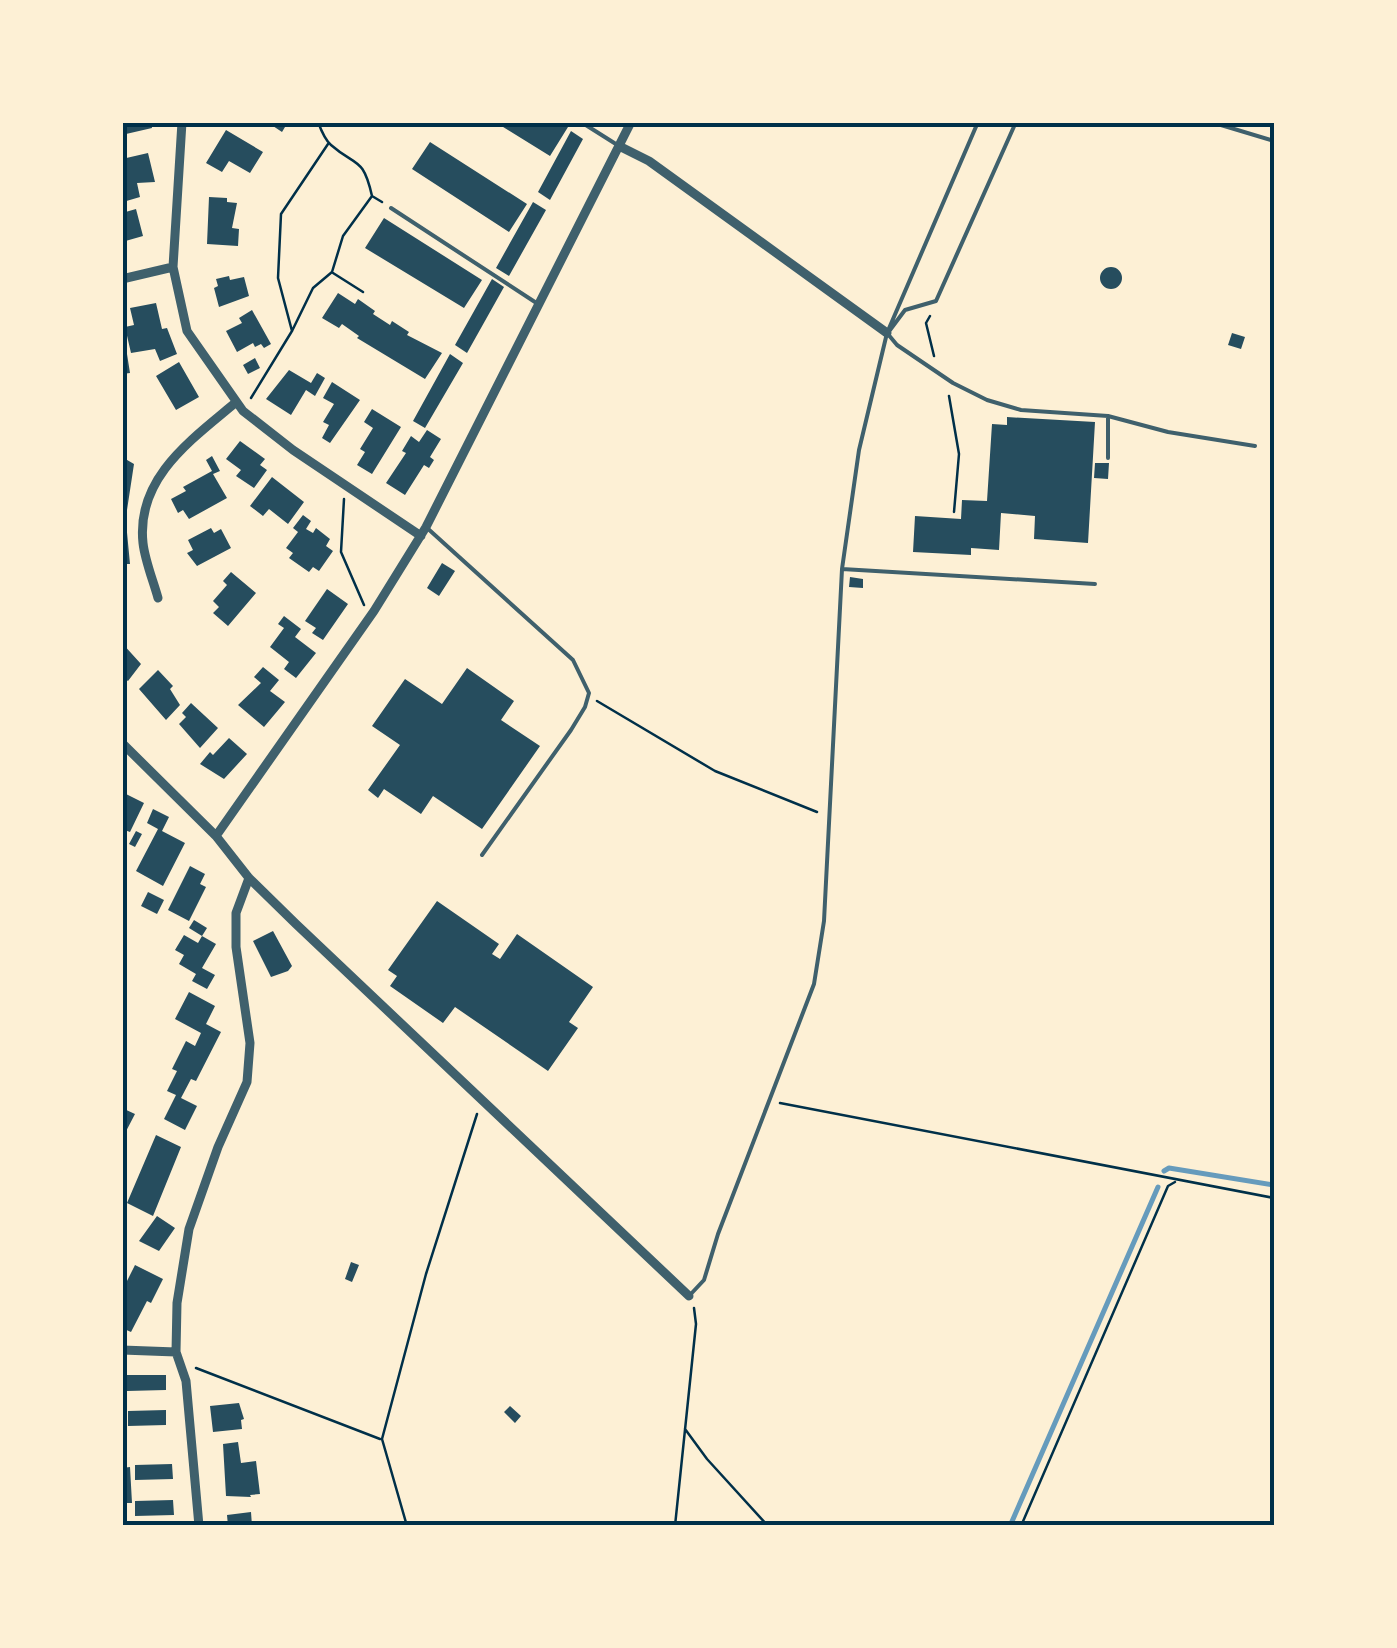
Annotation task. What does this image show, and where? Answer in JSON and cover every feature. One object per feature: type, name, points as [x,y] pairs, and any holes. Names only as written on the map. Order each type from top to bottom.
[{"type":"street","points":[[182,122],[173,266],[187,331],[243,411],[346,486],[424,531]]},
{"type":"street","points":[[216,836],[374,612],[424,531],[631,122]]},
{"type":"street","points":[[619,146],[649,161],[888,334]]},
{"type":"street","points":[[122,279],[173,266]]},
{"type":"street","points":[[158,598],[143,543],[149,496],[175,454],[234,403]]},
{"type":"street","points":[[123,744],[216,836],[249,878],[689,1296]]},
{"type":"street","points":[[199,1526],[182,1364],[176,1352],[177,1302],[184,1245],[218,1148],[247,1082],[250,1043],[236,947],[236,912],[249,878]]},
{"type":"street","points":[[122,1350],[176,1352]]},
{"type":"lane","points":[[581,122],[619,146]]},
{"type":"lane","points":[[689,1296],[704,1280],[814,984],[822,951],[842,569],[859,450],[888,334],[978,122]]},
{"type":"lane","points":[[888,334],[906,310],[936,301],[1016,122]]},
{"type":"lane","points":[[1211,122],[1274,141]]},
{"type":"lane","points":[[391,208],[539,304]]},
{"type":"lane","points":[[888,334],[897,345],[937,372],[988,400],[1022,410],[1108,416],[1168,432],[1254,446]]},
{"type":"lane","points":[[1108,416],[1108,458]]},
{"type":"lane","points":[[424,531],[574,660],[589,693],[578,719],[482,854]]},
{"type":"lane","points":[[842,569],[1095,584]]},
{"type":"path","points":[[243,411],[292,331],[313,288],[332,272],[343,236],[372,196],[368,175],[357,160],[328,144],[318,122]]},
{"type":"path","points":[[292,331],[278,278],[281,214],[328,144]]},
{"type":"path","points":[[372,196],[391,208]]},
{"type":"path","points":[[332,272],[364,292]]},
{"type":"path","points":[[936,301],[926,323],[937,372],[954,412],[959,454],[954,512]]},
{"type":"path","points":[[346,486],[341,552],[362,603],[374,612]]},
{"type":"path","points":[[589,693],[598,702],[716,770],[831,816]]},
{"type":"path","points":[[769,1101],[1274,1198]]},
{"type":"path","points":[[407,1526],[382,1439],[426,1274],[474,1119],[483,1104]]},
{"type":"path","points":[[1021,1526],[1168,1186],[1176,1181]]},
{"type":"path","points":[[676,1526],[696,1324],[689,1296]]},
{"type":"path","points":[[182,1364],[382,1439]]},
{"type":"path","points":[[684,1428],[768,1526]]},
{"type":"building","points":[[123,122],[151,122],[152,128],[126,134]]},
{"type":"building","points":[[267,122],[288,122],[282,132]]},
{"type":"building","points":[[495,122],[562,122],[568,127],[550,156]]},
{"type":"building","points":[[226,130],[263,152],[250,173],[229,161],[222,172],[206,163]]},
{"type":"building","points":[[571,131],[583,139],[550,200],[538,192]]},
{"type":"building","points":[[430,142],[527,204],[509,232],[412,169]]},
{"type":"building","points":[[148,153],[155,182],[137,183],[140,197],[123,202],[122,159]]},
{"type":"building","points":[[209,197],[237,203],[232,228],[239,229],[238,246],[207,244]]},
{"type":"building","points":[[533,202],[546,210],[509,276],[496,268]]},
{"type":"building","points":[[136,209],[143,236],[122,242],[122,213]]},
{"type":"building","points":[[384,218],[482,280],[464,308],[365,248]]},
{"type":"building","points":[[1111,267],[1119,270],[1119,286],[1111,289],[1103,286],[1100,278],[1103,270]]},
{"type":"building","points":[[229,276],[230,280],[244,277],[249,296],[219,307],[216,279]]},
{"type":"building","points":[[492,279],[504,287],[467,353],[455,345]]},
{"type":"building","points":[[338,293],[355,304],[358,299],[390,325],[392,321],[409,332],[407,335],[442,353],[425,379],[357,338],[342,324],[339,328],[322,318]]},
{"type":"building","points":[[156,303],[162,329],[167,328],[177,354],[160,361],[155,349],[131,353],[125,327],[134,325],[130,308]]},
{"type":"building","points":[[252,310],[271,344],[264,348],[253,343],[237,352],[226,331],[242,323],[239,318]]},
{"type":"building","points":[[1232,333],[1245,337],[1241,349],[1228,345]]},
{"type":"building","points":[[127,354],[130,373],[122,374],[122,355]]},
{"type":"building","points":[[450,354],[463,363],[425,428],[413,421]]},
{"type":"building","points":[[255,358],[260,368],[248,374],[243,365]]},
{"type":"building","points":[[179,362],[199,397],[176,410],[156,376]]},
{"type":"building","points":[[289,370],[311,383],[317,373],[325,378],[315,396],[306,390],[291,415],[266,399]]},
{"type":"building","points":[[332,382],[360,400],[330,443],[322,438],[329,425],[323,422],[334,404],[323,398]]},
{"type":"building","points":[[372,409],[401,427],[372,474],[357,465],[365,452],[360,449],[373,428],[364,422]]},
{"type":"building","points":[[1007,417],[1095,422],[1088,543],[1034,539],[1035,516],[1001,513],[999,550],[971,548],[971,555],[913,552],[915,516],[961,519],[962,500],[987,501],[992,424],[1007,425]]},
{"type":"building","points":[[427,430],[441,439],[430,457],[434,460],[429,468],[424,465],[405,495],[386,483],[406,453],[402,451],[411,436],[419,442]]},
{"type":"building","points":[[240,441],[265,459],[260,465],[267,470],[254,488],[236,476],[241,470],[226,459]]},
{"type":"building","points":[[212,456],[220,471],[213,474],[227,498],[189,519],[183,510],[178,513],[171,499],[186,491],[183,487],[212,471],[206,460]]},
{"type":"building","points":[[122,457],[134,464],[127,510],[122,509]]},
{"type":"building","points":[[1095,463],[1109,463],[1108,479],[1094,478]]},
{"type":"building","points":[[272,477],[304,502],[288,524],[269,509],[263,516],[250,506]]},
{"type":"building","points":[[303,515],[311,521],[306,529],[313,533],[316,528],[330,539],[326,546],[333,551],[319,571],[313,567],[309,572],[289,558],[293,553],[286,548],[298,532],[293,528]]},
{"type":"building","points":[[122,522],[126,522],[130,564],[122,564]]},
{"type":"building","points":[[211,528],[214,533],[221,529],[231,548],[197,566],[187,553],[193,550],[188,540]]},
{"type":"building","points":[[442,563],[455,571],[439,596],[427,588]]},
{"type":"building","points":[[231,572],[256,593],[228,626],[213,613],[219,607],[213,601],[227,585],[223,581]]},
{"type":"building","points":[[850,577],[863,579],[863,588],[849,587]]},
{"type":"building","points":[[327,589],[348,604],[323,640],[312,633],[316,628],[305,621]]},
{"type":"building","points":[[284,616],[301,629],[295,637],[316,653],[296,678],[284,669],[289,662],[270,647],[284,628],[278,624]]},
{"type":"building","points":[[122,643],[141,664],[128,681],[122,677]]},
{"type":"building","points":[[263,667],[279,680],[270,691],[285,702],[264,727],[238,705],[261,683],[254,677]]},
{"type":"building","points":[[467,668],[514,701],[501,720],[540,746],[482,829],[433,796],[421,814],[384,789],[378,798],[368,790],[400,745],[372,726],[405,679],[442,704]]},
{"type":"building","points":[[158,670],[173,686],[170,689],[180,705],[166,720],[139,689]]},
{"type":"building","points":[[191,703],[218,728],[200,748],[179,724]]},
{"type":"building","points":[[229,738],[247,754],[224,779],[200,764]]},
{"type":"building","points":[[122,792],[144,803],[130,832],[122,829]]},
{"type":"building","points":[[153,809],[169,817],[162,831],[185,843],[163,886],[136,871],[158,829],[147,823]]},
{"type":"building","points":[[136,831],[142,834],[135,847],[129,844]]},
{"type":"building","points":[[190,866],[205,874],[200,884],[206,887],[189,921],[168,910]]},
{"type":"building","points":[[148,892],[164,900],[157,914],[141,906]]},
{"type":"building","points":[[437,901],[499,944],[492,954],[500,959],[517,934],[593,987],[569,1022],[578,1028],[548,1071],[455,1007],[443,1023],[390,986],[397,976],[388,970]]},
{"type":"building","points":[[194,920],[207,928],[202,936],[189,928]]},
{"type":"building","points":[[273,931],[292,966],[271,977],[253,941]]},
{"type":"building","points":[[184,935],[198,943],[202,936],[216,944],[202,968],[215,975],[207,989],[192,981],[196,974],[179,964],[184,955],[175,950]]},
{"type":"building","points":[[189,992],[215,1006],[206,1024],[221,1032],[196,1081],[191,1079],[181,1098],[197,1106],[185,1130],[164,1119],[176,1095],[167,1091],[177,1071],[172,1069],[186,1041],[195,1046],[201,1033],[175,1019]]},
{"type":"building","points":[[122,1108],[135,1114],[122,1139]]},
{"type":"building","points":[[156,1135],[181,1147],[153,1216],[127,1203]]},
{"type":"building","points":[[157,1216],[175,1228],[159,1251],[139,1241]]},
{"type":"building","points":[[351,1262],[359,1265],[352,1282],[345,1279]]},
{"type":"building","points":[[135,1265],[163,1279],[131,1332],[122,1328],[122,1291]]},
{"type":"building","points":[[127,1375],[166,1375],[166,1390],[127,1391]]},
{"type":"building","points":[[239,1403],[244,1419],[242,1429],[213,1432],[210,1406]]},
{"type":"building","points":[[510,1406],[521,1416],[515,1423],[504,1412]]},
{"type":"building","points":[[166,1410],[166,1425],[128,1426],[128,1411]]},
{"type":"building","points":[[238,1442],[241,1463],[256,1461],[260,1494],[251,1497],[226,1496],[223,1444]]},
{"type":"building","points":[[172,1464],[173,1479],[135,1480],[135,1465]]},
{"type":"building","points":[[130,1467],[132,1503],[122,1503],[122,1468]]},
{"type":"building","points":[[173,1500],[174,1515],[135,1516],[135,1501]]},
{"type":"building","points":[[251,1512],[252,1526],[228,1526],[227,1515]]},
{"type":"waterway","points":[[1164,1171],[1169,1168],[1274,1185]]},
{"type":"waterway","points":[[1010,1526],[1158,1187]]}]
